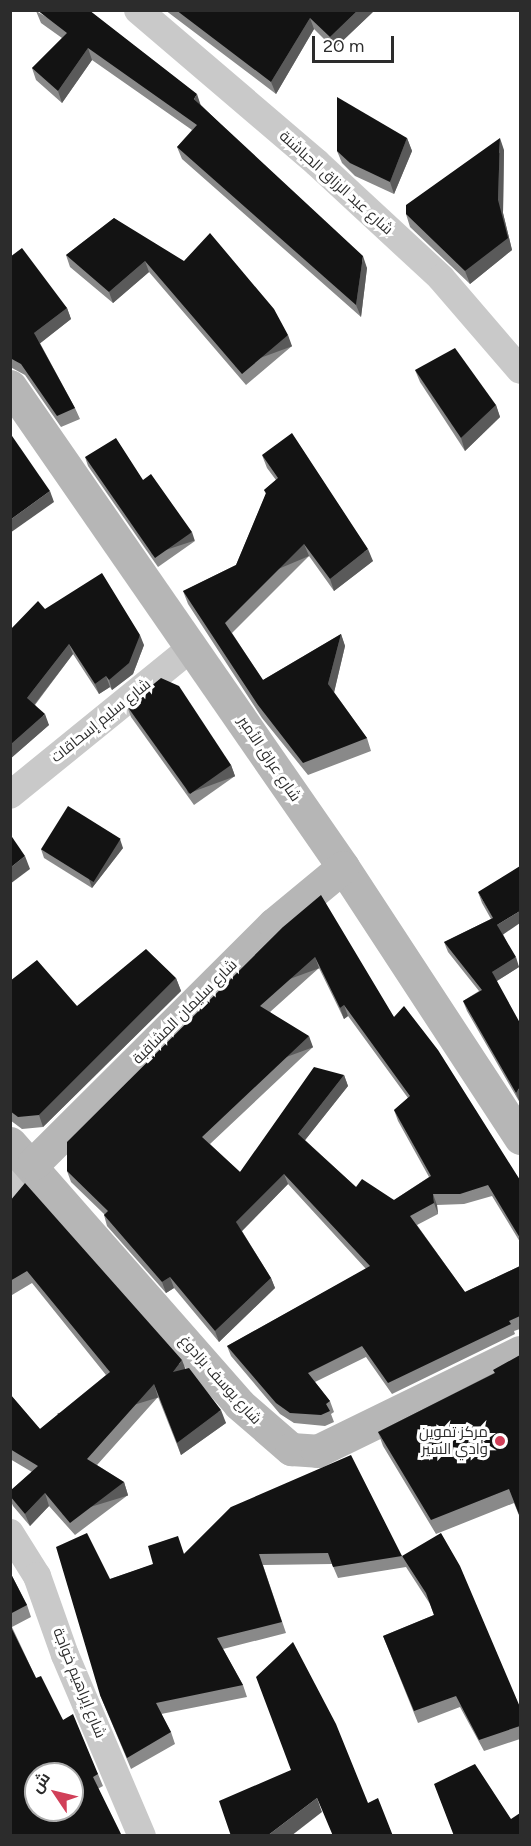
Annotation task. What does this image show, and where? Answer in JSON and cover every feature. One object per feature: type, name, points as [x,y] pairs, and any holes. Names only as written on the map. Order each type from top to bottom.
[{"type":"main road","name":"شارع عراق الأمير","points":[[10,386],[343,867],[520,1138]]},
{"type":"main road","name":"شارع سليمان المشاقبة","points":[[22,1153],[274,924],[343,867]]},
{"type":"main road","name":"شارع يوسف بزادوغ","points":[[22,1153],[239,1404],[291,1449],[317,1451],[520,1353]]},
{"type":"street","name":"شارع عبد الرزاق الحباشنة","points":[[138,10],[317,163],[441,278],[520,370]]},
{"type":"street","name":"شارع سليم إسحاقات","points":[[10,795],[192,647]]},
{"type":"street","points":[[10,1188],[22,1153]]},
{"type":"street","name":"شارع إبراهيم خواجة","points":[[10,1533],[37,1576],[65,1655],[142,1836]]},
{"type":"building","points":[[37,10],[89,10],[197,94],[194,99],[363,256],[356,305],[177,147],[197,125],[88,48],[58,91],[32,68],[67,33]]},
{"type":"building","points":[[176,10],[358,10],[330,37],[310,18],[271,82]]},
{"type":"building","points":[[337,97],[407,138],[390,182],[350,163],[337,151]]},
{"type":"building","points":[[500,138],[498,200],[508,238],[465,271],[406,214],[406,205]]},
{"type":"building","points":[[114,218],[184,261],[210,233],[274,309],[288,335],[242,374],[145,261],[109,292],[66,255]]},
{"type":"building","points":[[22,248],[67,308],[34,333],[75,408],[57,416],[21,364],[10,358],[10,257]]},
{"type":"building","points":[[455,348],[496,405],[461,438],[415,370]]},
{"type":"building","points":[[10,433],[50,491],[10,520]]},
{"type":"building","points":[[292,433],[368,549],[330,579],[304,544],[225,623],[263,680],[341,634],[328,684],[367,738],[303,763],[258,705],[183,591],[236,565],[266,493],[264,490],[278,478],[262,455]]},
{"type":"building","points":[[116,438],[143,480],[151,474],[192,532],[155,558],[85,457]]},
{"type":"building","points":[[102,573],[140,635],[129,663],[109,680],[106,676],[95,684],[69,644],[27,698],[45,714],[10,745],[10,630],[38,601],[45,609]]},
{"type":"building","points":[[161,678],[179,686],[231,765],[190,794],[127,706]]},
{"type":"building","points":[[68,806],[121,839],[94,882],[41,849]]},
{"type":"building","points":[[10,834],[25,856],[10,868]]},
{"type":"building","points":[[520,866],[520,911],[497,925],[516,957],[492,972],[520,1023],[520,1087],[516,1093],[463,1001],[482,990],[444,942],[493,918],[478,892]]},
{"type":"building","points":[[321,895],[394,1017],[404,1006],[438,1050],[520,1180],[520,1238],[488,1185],[460,1194],[433,1194],[434,1203],[410,1216],[465,1292],[520,1266],[520,1316],[509,1321],[511,1324],[388,1383],[362,1346],[308,1373],[330,1401],[326,1404],[330,1411],[321,1415],[290,1413],[276,1403],[227,1346],[370,1266],[284,1174],[236,1222],[271,1278],[215,1331],[170,1277],[162,1282],[104,1215],[108,1211],[67,1171],[67,1142],[283,927]],"holes":[[[315,957],[340,1008],[344,1005],[410,1096],[394,1110],[431,1176],[394,1200],[362,1179],[356,1187],[298,1134],[344,1075],[314,1067],[240,1172],[202,1137],[309,1036],[260,1006]]]},
{"type":"building","points":[[146,949],[176,978],[39,1115],[18,1117],[10,1111],[10,981],[37,960],[77,1006]]},
{"type":"building","points":[[25,1183],[182,1360],[173,1372],[189,1368],[221,1410],[177,1443],[154,1384],[87,1459],[124,1482],[70,1523],[45,1493],[25,1514],[10,1496],[10,1491],[38,1466],[10,1449],[10,1394],[40,1429],[110,1372],[27,1271],[10,1281],[10,1201]]},
{"type":"building","points":[[520,1355],[520,1517],[509,1489],[431,1520],[378,1432],[495,1373],[493,1370]]},
{"type":"building","points":[[351,1455],[402,1556],[333,1567],[328,1553],[259,1554],[282,1622],[217,1638],[243,1685],[156,1703],[171,1732],[127,1758],[100,1695],[56,1547],[87,1533],[110,1579],[153,1564],[148,1546],[178,1536],[184,1554],[231,1507]]},
{"type":"building","points":[[441,1533],[460,1566],[520,1707],[520,1726],[479,1740],[456,1696],[414,1711],[383,1636],[434,1615],[426,1593],[402,1556]]},
{"type":"building","points":[[10,1572],[27,1605],[10,1614]]},
{"type":"building","points":[[10,1625],[36,1678],[41,1676],[63,1720],[73,1714],[98,1774],[93,1777],[122,1836],[10,1836]]},
{"type":"building","points":[[293,1642],[336,1724],[368,1803],[378,1798],[393,1836],[333,1836],[317,1798],[267,1836],[231,1836],[219,1801],[291,1770],[256,1677]]},
{"type":"building","points":[[475,1764],[511,1819],[520,1813],[520,1836],[454,1836],[434,1784]]},
{"type":"place","name":"مركز تموين وادي السير","points":[[500,1441]]}]
